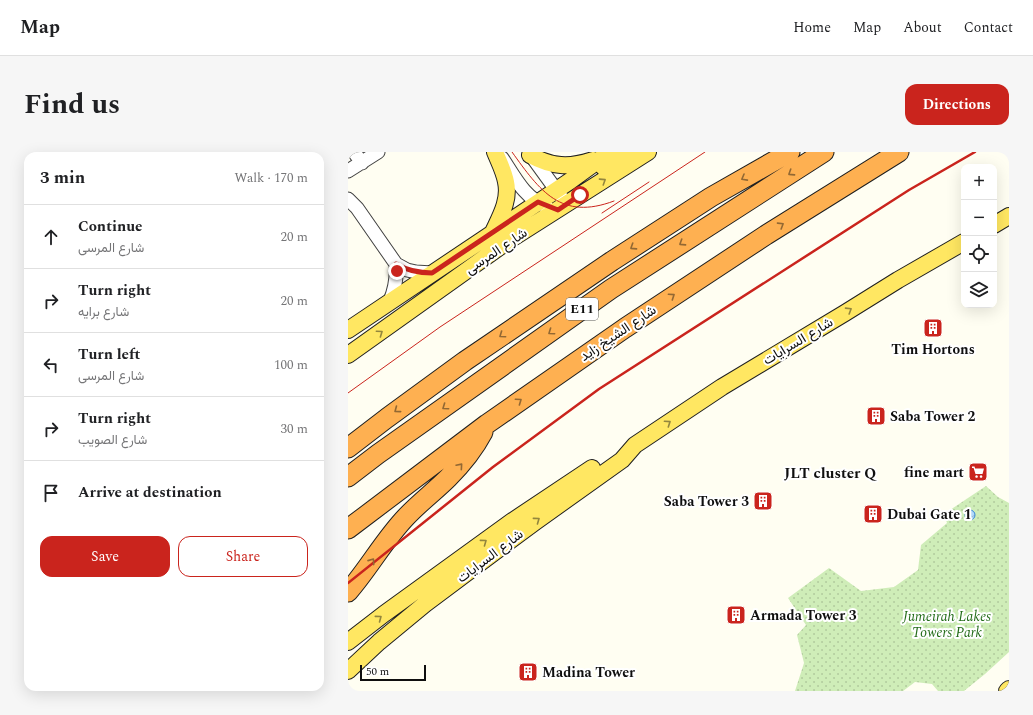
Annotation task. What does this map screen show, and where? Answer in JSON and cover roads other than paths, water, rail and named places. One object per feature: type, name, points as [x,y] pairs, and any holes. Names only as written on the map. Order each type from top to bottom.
[{"type":"highway","points":[[348,448],[453,369],[593,273],[711,197],[790,152]]},
{"type":"highway","name":"E11","points":[[348,477],[384,449],[610,289],[824,152]]},
{"type":"highway","name":"شارع الشيخ زايد","points":[[348,529],[487,424],[600,345],[772,231],[899,152]]},
{"type":"highway","points":[[350,589],[405,518],[459,467],[470,453],[487,424]]},
{"type":"main road","points":[[493,232],[503,211],[507,190],[506,182],[496,152]]},
{"type":"main road","points":[[561,200],[593,173],[626,152]]},
{"type":"main road","name":"شارع المرسى","points":[[348,330],[534,205],[561,200],[648,152]]},
{"type":"main road","points":[[529,153],[548,163],[566,166],[584,163],[605,155]]},
{"type":"main road","name":"شارع المرسى","points":[[348,355],[508,241],[561,200],[605,155]]},
{"type":"main road","points":[[508,241],[533,219],[535,216],[534,205]]},
{"type":"main road","points":[[997,223],[1009,216]]},
{"type":"main road","name":"شارع السرايات","points":[[348,672],[379,642],[425,604],[535,522],[622,460],[635,445],[722,386],[961,244]]},
{"type":"main road","name":"شارع السرايات","points":[[348,642],[384,614],[511,522],[617,451],[635,445]]},
{"type":"street","points":[[348,171],[358,157],[378,152]]},
{"type":"street","points":[[496,152],[530,197],[534,205]]},
{"type":"street","points":[[529,153],[561,200]]},
{"type":"street","points":[[348,199],[396,264],[407,270],[432,273]]},
{"type":"street","points":[[348,210],[364,219]]},
{"type":"street","points":[[390,301],[395,287],[397,271],[396,264]]},
{"type":"water","points":[[970,510],[975,515],[970,520],[965,515]]},
{"type":"tram line","points":[[512,152],[532,179],[543,190],[554,199],[566,205],[580,207],[596,206],[614,201]]},
{"type":"tram line","points":[[348,393],[440,327],[705,152]]},
{"type":"tram line","points":[[602,213],[649,182]]},
{"type":"railway","points":[[348,583],[493,467],[599,389],[909,190],[975,152]]},
{"type":"place","name":"Tim Hortons","points":[[933,328]]},
{"type":"place","name":"Saba Tower 2","points":[[876,416]]},
{"type":"place","name":"fine mart","points":[[978,472]]},
{"type":"place","name":"Saba Tower 3","points":[[763,501]]},
{"type":"place","name":"Dubai Gate 1","points":[[873,514]]},
{"type":"place","name":"Armada Tower 3","points":[[736,615]]},
{"type":"place","name":"Madina Tower","points":[[528,672]]},
{"type":"district","name":"JLT cluster Q","points":[[830,473]]},
{"type":"park label","name":"Jumeirah Lakes Towers Park","points":[[947,624]]}]
